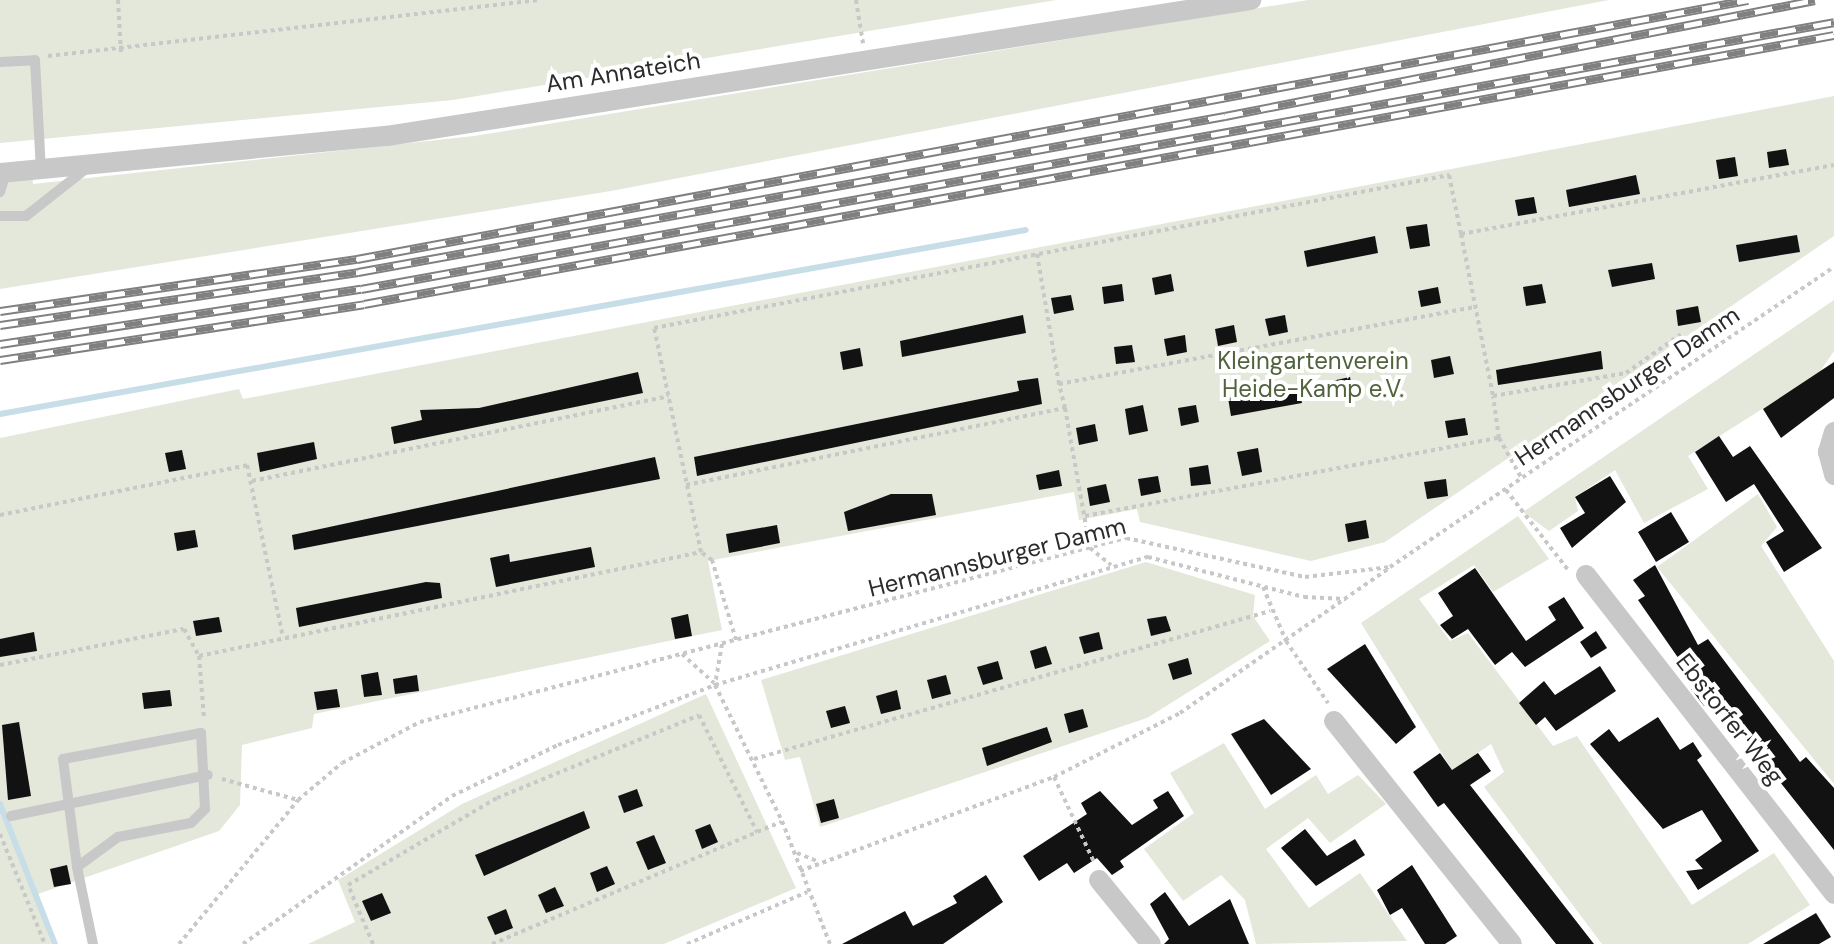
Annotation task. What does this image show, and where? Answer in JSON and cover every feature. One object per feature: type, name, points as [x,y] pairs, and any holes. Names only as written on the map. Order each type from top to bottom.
[{"type":"street","name":"Am Annateich","points":[[2,179],[41,170],[387,136],[1251,0]]},
{"type":"street","points":[[1834,432],[1828,452],[1834,475]]},
{"type":"street","name":"Ebstorfer Weg","points":[[1586,575],[1834,894]]},
{"type":"street","points":[[1334,721],[1512,944]]},
{"type":"street","points":[[1099,880],[1151,944]]},
{"type":"lane","points":[[0,62],[35,60],[41,170]]},
{"type":"lane","points":[[0,216],[26,216],[90,166]]},
{"type":"lane","points":[[77,867],[118,837],[191,823],[205,809],[208,775],[201,733],[63,759],[77,867],[93,944]]},
{"type":"lane","points":[[11,816],[208,775]]},
{"type":"path","points":[[118,0],[121,53]]},
{"type":"path","points":[[35,60],[121,53],[539,0]]},
{"type":"path","points":[[856,0],[866,61]]},
{"type":"path","points":[[1461,234],[1834,165]]},
{"type":"path","points":[[736,641],[712,560],[701,552],[654,328],[1449,175],[1499,438],[1522,479]]},
{"type":"path","points":[[1037,254],[1090,548],[1111,565]]},
{"type":"path","name":"Hermannsburger Damm","points":[[179,944],[298,800],[342,763],[420,722],[1090,548],[1140,539],[1305,577],[1390,567],[1834,267]]},
{"type":"path","points":[[1059,384],[1475,307]]},
{"type":"path","points":[[1493,396],[1626,373],[1681,334]]},
{"type":"path","points":[[252,481],[668,396]]},
{"type":"path","points":[[686,485],[1065,408]]},
{"type":"path","points":[[1085,516],[1499,438]]},
{"type":"path","points":[[0,515],[247,465],[283,637]]},
{"type":"path","points":[[1506,490],[1572,576],[1586,575]]},
{"type":"path","points":[[199,656],[701,552]]},
{"type":"path","points":[[243,944],[452,796],[558,745],[715,685],[1111,565],[1148,557],[1263,587],[1346,599]]},
{"type":"path","points":[[800,871],[817,861],[1054,777],[1180,713],[1390,567]]},
{"type":"path","points":[[1263,587],[1270,611],[1286,641],[1325,693],[1334,721]]},
{"type":"path","points":[[754,759],[1270,611]]},
{"type":"path","points":[[0,665],[184,629],[199,656],[207,700],[201,733]]},
{"type":"path","points":[[715,685],[722,644]]},
{"type":"path","points":[[681,654],[715,685],[754,759],[795,852],[807,892],[830,944]]},
{"type":"path","points":[[373,944],[348,885],[497,798],[699,715],[757,832]]},
{"type":"path","points":[[208,775],[298,800]]},
{"type":"path","points":[[1054,777],[1099,880]]},
{"type":"path","points":[[492,944],[782,821]]},
{"type":"path","points":[[0,834],[45,944]]},
{"type":"path","points":[[795,852],[817,861]]},
{"type":"path","points":[[687,944],[807,892]]},
{"type":"green space","points":[[0,0],[1056,0],[453,100],[0,143]]},
{"type":"green space","points":[[1308,0],[1609,0],[611,191],[0,289],[0,169],[32,168],[33,184],[474,136]]},
{"type":"green space","name":"Kleingartenverein Heide-Kamp e.V.","points":[[1834,96],[1834,236],[1385,542],[1311,561],[1140,522],[1137,509],[1079,520],[1074,492],[708,561],[722,630],[314,714],[312,728],[242,745],[240,805],[219,831],[35,895],[51,944],[0,944],[0,438],[239,389],[243,399]]},
{"type":"green space","points":[[1834,300],[1834,351],[1819,373],[1688,456],[1708,489],[1644,523],[1615,470],[1575,497],[1578,511],[1549,531],[1523,512]]},
{"type":"green space","points":[[1758,494],[1777,527],[1761,546],[1834,661],[1834,784],[1657,567]]},
{"type":"green space","points":[[1518,516],[1549,559],[1493,592],[1474,565],[1419,599],[1450,641],[1468,633],[1553,746],[1577,736],[1692,905],[1774,853],[1810,905],[1748,944],[1602,944],[1484,787],[1504,772],[1491,744],[1452,770],[1361,623]]},
{"type":"green space","points":[[1146,562],[1255,595],[1253,616],[1270,641],[1147,718],[820,827],[800,757],[785,760],[761,680]]},
{"type":"green space","points":[[706,694],[796,888],[664,944],[308,944],[355,922],[338,880],[462,804]]},
{"type":"green space","points":[[1224,743],[1265,809],[1316,775],[1328,794],[1358,775],[1386,804],[1330,843],[1308,818],[1266,849],[1309,908],[1360,873],[1407,941],[1256,944],[1245,900],[1221,875],[1183,901],[1144,849],[1194,813],[1170,773]]},
{"type":"building","points":[[1786,149],[1789,165],[1769,168],[1767,152]]},
{"type":"building","points":[[1735,157],[1738,176],[1719,179],[1716,160]]},
{"type":"building","points":[[1636,175],[1640,194],[1569,207],[1566,190]]},
{"type":"building","points":[[1534,197],[1537,213],[1518,216],[1515,200]]},
{"type":"building","points":[[1427,224],[1430,246],[1410,249],[1406,227]]},
{"type":"building","points":[[1797,235],[1800,252],[1739,262],[1736,245]]},
{"type":"building","points":[[1375,236],[1378,253],[1307,267],[1304,251]]},
{"type":"building","points":[[1652,263],[1655,279],[1612,287],[1608,270]]},
{"type":"building","points":[[1171,274],[1174,291],[1155,295],[1152,278]]},
{"type":"building","points":[[1122,284],[1124,301],[1104,304],[1102,287]]},
{"type":"building","points":[[1542,284],[1546,303],[1526,306],[1523,287]]},
{"type":"building","points":[[1438,287],[1441,303],[1421,307],[1418,291]]},
{"type":"building","points":[[1071,295],[1074,310],[1054,314],[1051,298]]},
{"type":"building","points":[[1698,306],[1701,322],[1678,326],[1676,310]]},
{"type":"building","points":[[1023,315],[1026,333],[902,357],[900,341]]},
{"type":"building","points":[[1285,315],[1288,332],[1269,336],[1265,319]]},
{"type":"building","points":[[1234,325],[1237,342],[1218,346],[1215,329]]},
{"type":"building","points":[[1185,335],[1187,352],[1167,356],[1164,339]]},
{"type":"building","points":[[1132,345],[1135,362],[1116,364],[1114,347]]},
{"type":"building","points":[[860,348],[863,366],[843,370],[840,352]]},
{"type":"building","points":[[1601,351],[1603,369],[1498,385],[1496,370]]},
{"type":"building","points":[[1450,356],[1454,374],[1434,378],[1431,360]]},
{"type":"building","points":[[1834,362],[1834,398],[1781,438],[1763,409]]},
{"type":"building","points":[[638,372],[643,393],[394,444],[391,427],[422,420],[420,410],[479,408]]},
{"type":"building","points":[[1350,377],[1353,394],[1329,398],[1327,382]]},
{"type":"building","points":[[1038,378],[1042,404],[697,476],[694,457],[1019,391],[1017,381]]},
{"type":"building","points":[[1299,386],[1302,403],[1231,416],[1228,398]]},
{"type":"building","points":[[1143,405],[1148,431],[1129,435],[1125,409]]},
{"type":"building","points":[[1196,405],[1199,422],[1181,426],[1178,408]]},
{"type":"building","points":[[1465,418],[1468,435],[1448,438],[1445,421]]},
{"type":"building","points":[[1095,424],[1098,441],[1079,445],[1076,428]]},
{"type":"building","points":[[1719,436],[1733,457],[1750,446],[1822,548],[1784,572],[1766,542],[1784,531],[1754,484],[1726,502],[1695,452]]},
{"type":"building","points":[[314,442],[317,459],[260,472],[257,453]]},
{"type":"building","points":[[1258,448],[1262,472],[1242,476],[1237,452]]},
{"type":"building","points":[[182,450],[186,469],[169,472],[165,453]]},
{"type":"building","points":[[655,457],[660,479],[294,550],[292,535]]},
{"type":"building","points":[[1208,465],[1211,484],[1191,486],[1189,468]]},
{"type":"building","points":[[1059,470],[1062,486],[1039,490],[1036,475]]},
{"type":"building","points":[[1158,476],[1161,492],[1141,496],[1138,479]]},
{"type":"building","points":[[1610,476],[1626,502],[1572,548],[1560,528],[1585,513],[1575,497]]},
{"type":"building","points":[[1446,479],[1448,496],[1427,499],[1424,482]]},
{"type":"building","points":[[1106,484],[1110,502],[1090,506],[1087,488]]},
{"type":"building","points":[[891,494],[932,494],[936,515],[848,531],[844,512]]},
{"type":"building","points":[[1671,512],[1689,542],[1656,562],[1638,532]]},
{"type":"building","points":[[1366,520],[1369,538],[1348,542],[1345,524]]},
{"type":"building","points":[[777,525],[780,543],[729,553],[726,534]]},
{"type":"building","points":[[195,530],[198,547],[177,551],[174,533]]},
{"type":"building","points":[[591,547],[595,567],[496,587],[490,558],[509,554],[510,562]]},
{"type":"building","points":[[1655,565],[1698,645],[1708,639],[1800,762],[1806,757],[1834,788],[1834,850],[1715,700],[1704,706],[1691,689],[1697,685],[1638,600],[1645,596],[1633,580]]},
{"type":"building","points":[[1475,568],[1526,641],[1556,620],[1548,607],[1564,597],[1584,628],[1525,667],[1512,652],[1495,665],[1468,629],[1452,639],[1440,625],[1453,616],[1438,593]]},
{"type":"building","points":[[426,582],[440,583],[442,598],[299,627],[296,608]]},
{"type":"building","points":[[688,614],[692,636],[675,639],[671,618]]},
{"type":"building","points":[[1166,616],[1171,631],[1151,636],[1147,619]]},
{"type":"building","points":[[219,617],[222,632],[196,636],[193,621]]},
{"type":"building","points":[[1596,631],[1607,648],[1591,658],[1580,642]]},
{"type":"building","points":[[34,632],[37,651],[0,657],[0,639]]},
{"type":"building","points":[[1099,632],[1103,649],[1084,654],[1079,637]]},
{"type":"building","points":[[1365,644],[1416,727],[1396,744],[1327,669]]},
{"type":"building","points":[[1046,646],[1052,664],[1035,669],[1030,651]]},
{"type":"building","points":[[1188,658],[1192,674],[1173,680],[1168,664]]},
{"type":"building","points":[[998,661],[1003,679],[983,685],[977,667]]},
{"type":"building","points":[[1600,666],[1616,691],[1556,731],[1545,717],[1536,725],[1519,703],[1544,681],[1555,695]]},
{"type":"building","points":[[378,672],[382,695],[364,697],[361,675]]},
{"type":"building","points":[[417,675],[419,691],[395,694],[393,679]]},
{"type":"building","points":[[946,675],[951,694],[932,699],[927,680]]},
{"type":"building","points":[[337,689],[340,707],[317,710],[314,692]]},
{"type":"building","points":[[170,690],[172,706],[144,709],[142,693]]},
{"type":"building","points":[[897,690],[901,709],[881,714],[876,696]]},
{"type":"building","points":[[845,706],[850,723],[831,728],[826,711]]},
{"type":"building","points":[[1083,709],[1088,727],[1069,733],[1064,714]]},
{"type":"building","points":[[1658,717],[1680,750],[1693,742],[1702,756],[1697,760],[1759,851],[1698,890],[1686,871],[1703,869],[1695,860],[1722,841],[1702,810],[1663,829],[1590,744],[1609,729],[1619,742]]},
{"type":"building","points":[[1264,719],[1311,769],[1271,795],[1231,734]]},
{"type":"building","points":[[19,722],[31,796],[8,800],[2,725]]},
{"type":"building","points":[[1047,727],[1052,742],[987,766],[982,748]]},
{"type":"building","points":[[1440,753],[1452,770],[1478,753],[1491,771],[1470,785],[1594,944],[1556,944],[1444,803],[1438,807],[1413,772]]},
{"type":"building","points":[[637,789],[643,806],[624,813],[618,796]]},
{"type":"building","points":[[1100,791],[1132,825],[1158,808],[1153,800],[1168,791],[1184,816],[1120,861],[1124,867],[1112,875],[1097,858],[1074,873],[1067,863],[1039,881],[1023,856],[1087,814],[1081,803]]},
{"type":"building","points":[[834,799],[839,818],[821,823],[816,804]]},
{"type":"building","points":[[584,811],[590,828],[484,876],[475,855]]},
{"type":"building","points":[[710,824],[718,842],[702,849],[695,830]]},
{"type":"building","points":[[1305,829],[1327,856],[1355,839],[1365,855],[1316,886],[1281,848]]},
{"type":"building","points":[[654,835],[666,863],[648,870],[636,842]]},
{"type":"building","points":[[67,865],[71,884],[54,887],[50,869]]},
{"type":"building","points":[[1412,865],[1457,936],[1445,944],[1425,944],[1402,908],[1390,915],[1377,890]]},
{"type":"building","points":[[607,866],[615,884],[597,892],[590,873]]},
{"type":"building","points":[[986,875],[1003,902],[943,944],[842,944],[905,911],[913,926],[957,903],[953,896]]},
{"type":"building","points":[[555,887],[564,906],[546,913],[538,895]]},
{"type":"building","points":[[1165,892],[1189,926],[1230,899],[1249,944],[1164,944],[1169,939],[1150,904]]},
{"type":"building","points":[[382,893],[391,913],[371,921],[362,901]]},
{"type":"building","points":[[506,909],[513,928],[495,935],[487,917]]},
{"type":"building","points":[[1816,913],[1831,937],[1819,944],[1763,944]]},
{"type":"waterway","points":[[0,414],[1026,230]]},
{"type":"waterway","points":[[0,804],[55,944]]},
{"type":"railway","points":[[0,311],[357,259],[1748,0]]},
{"type":"railway","points":[[0,325],[358,272],[1225,116],[1815,0]]},
{"type":"railway","points":[[0,344],[361,289],[1834,22]]},
{"type":"railway","points":[[0,360],[364,304],[1834,35]]}]
